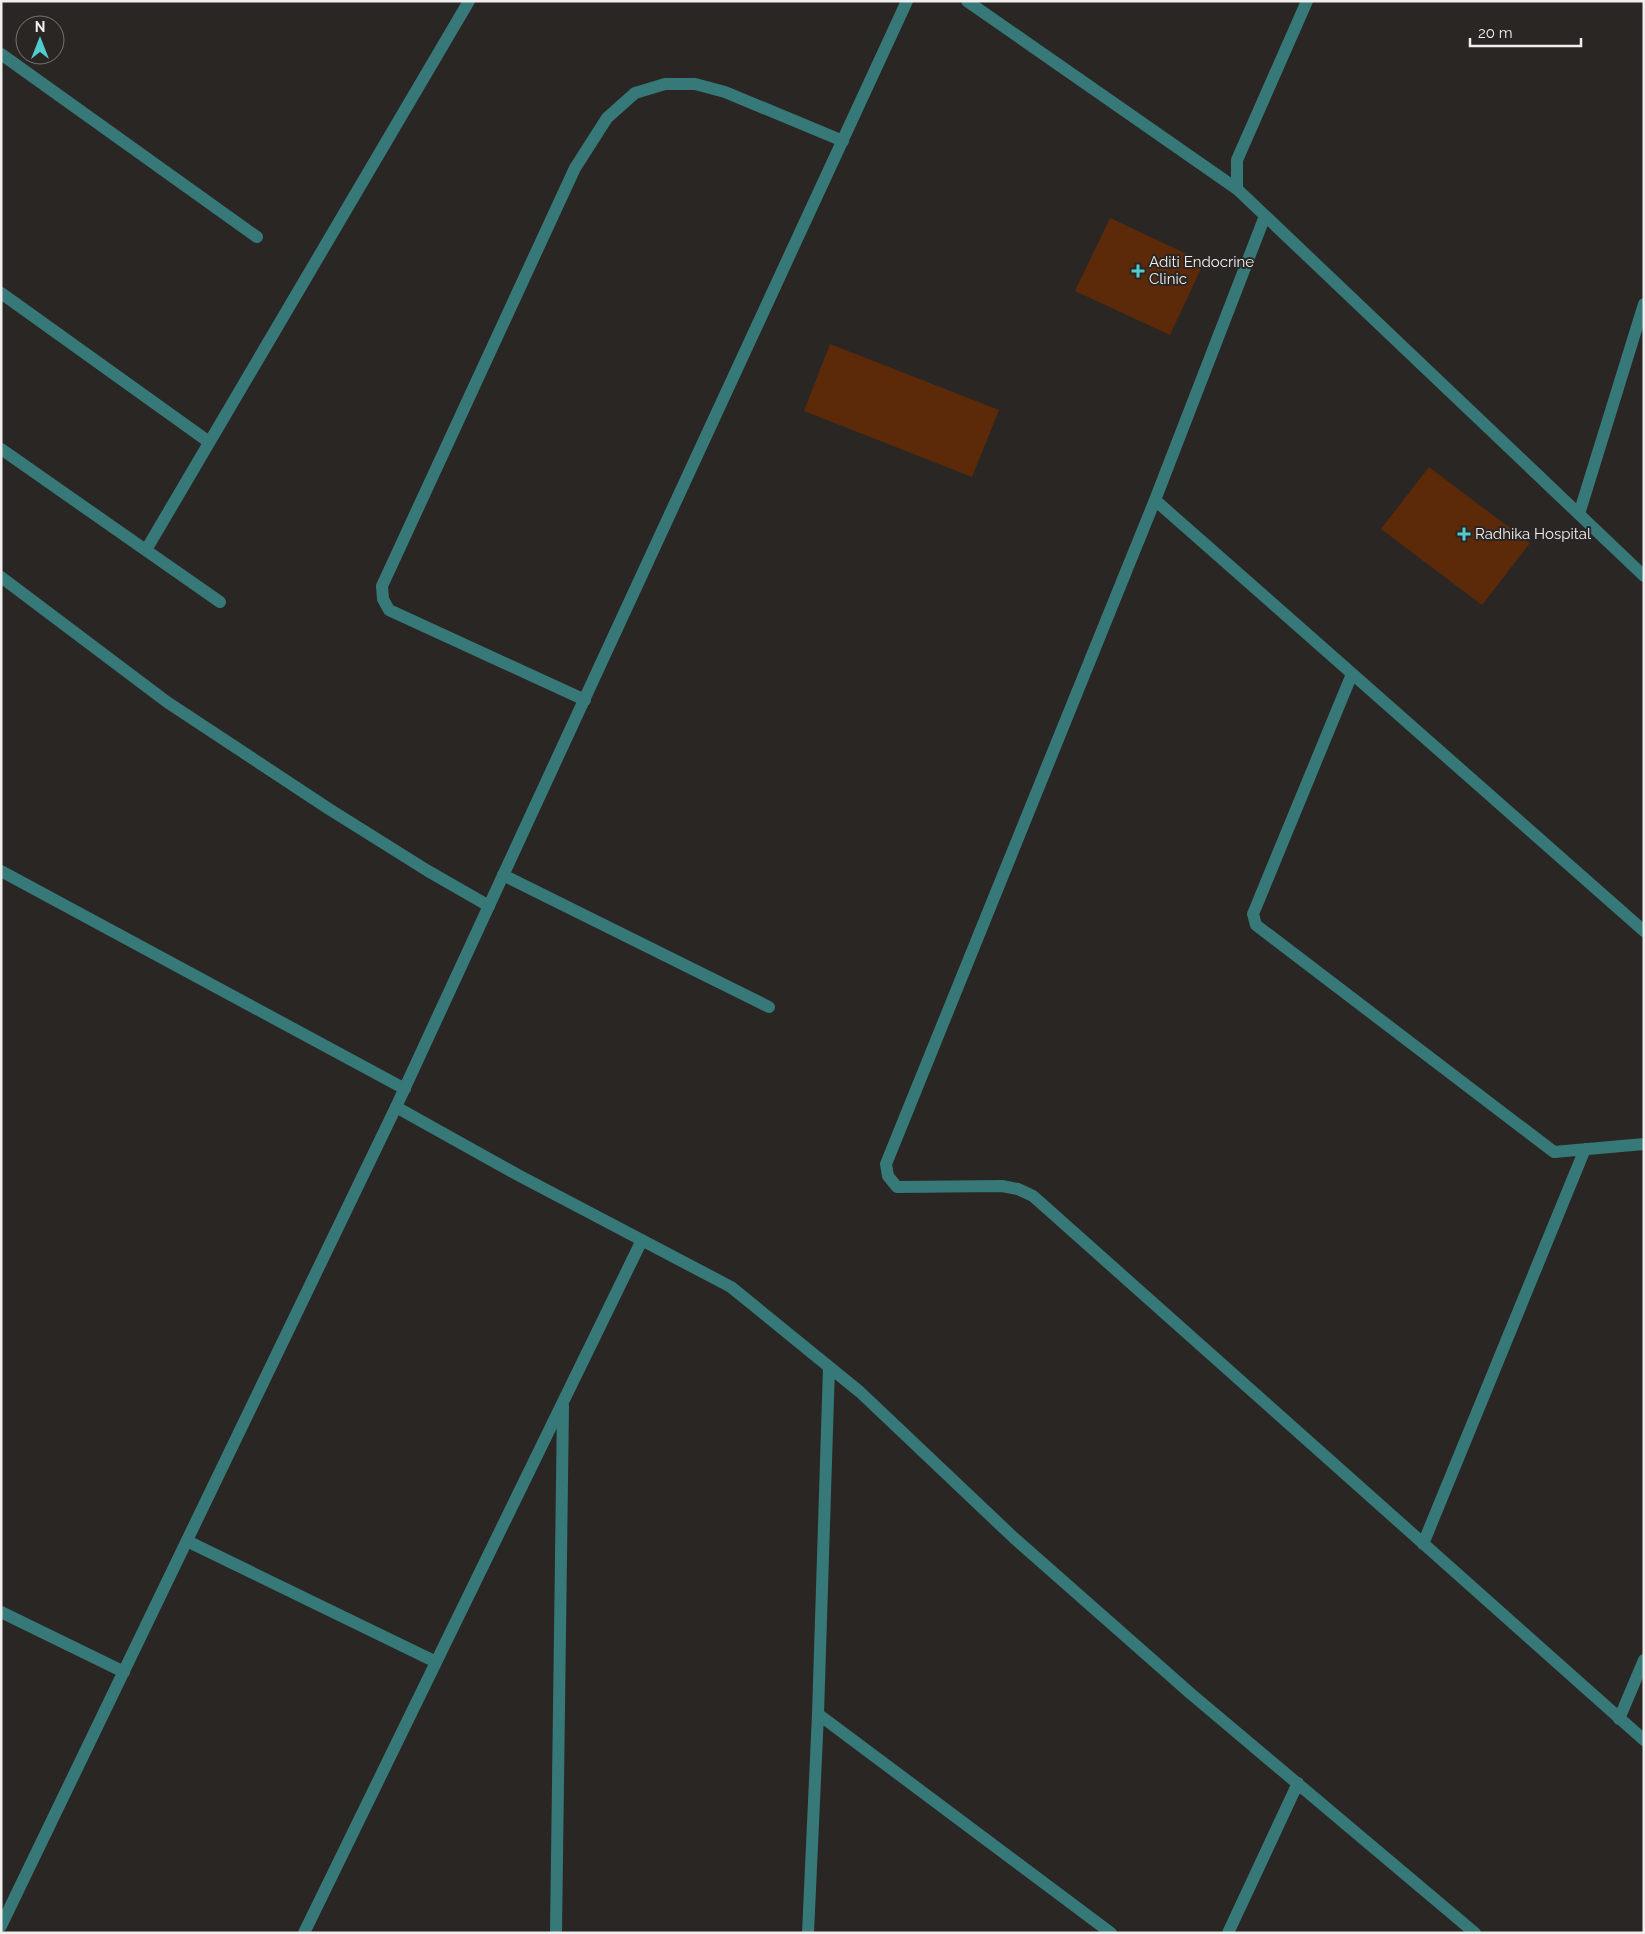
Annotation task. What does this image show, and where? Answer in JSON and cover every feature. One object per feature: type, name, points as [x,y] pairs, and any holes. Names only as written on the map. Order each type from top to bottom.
[{"type":"street","points":[[146,550],[469,1]]},
{"type":"street","points":[[1,1926],[405,1089],[907,1]]},
{"type":"street","points":[[967,1],[1237,189],[1644,576]]},
{"type":"street","points":[[1237,189],[1238,160],[1307,1]]},
{"type":"street","points":[[1,54],[257,237]]},
{"type":"street","points":[[585,700],[389,610],[383,599],[382,586],[576,168],[607,118],[635,94],[665,84],[695,84],[725,92],[843,141]]},
{"type":"street","points":[[1265,216],[1155,500],[886,1164],[888,1176],[897,1187],[1002,1186],[1018,1189],[1033,1196],[1644,1740]]},
{"type":"street","points":[[1,293],[209,442]]},
{"type":"street","points":[[1579,514],[1644,304]]},
{"type":"street","points":[[1,449],[220,602]]},
{"type":"street","points":[[1155,500],[1644,932]]},
{"type":"street","points":[[1,576],[167,702],[338,814],[428,871],[489,906]]},
{"type":"street","points":[[1352,674],[1253,914],[1256,924],[1554,1152],[1644,1144]]},
{"type":"street","points":[[1,871],[405,1089]]},
{"type":"street","points":[[503,876],[768,1007]]},
{"type":"street","points":[[396,1108],[518,1175],[731,1287],[860,1392],[1014,1537],[1190,1693],[1475,1933]]},
{"type":"street","points":[[1423,1544],[1584,1149]]},
{"type":"street","points":[[304,1933],[642,1240]]},
{"type":"street","points":[[808,1933],[818,1714],[829,1367]]},
{"type":"street","points":[[556,1933],[563,1402]]},
{"type":"street","points":[[187,1541],[436,1662]]},
{"type":"street","points":[[1,1612],[124,1672]]},
{"type":"street","points":[[1620,1719],[1644,1660]]},
{"type":"street","points":[[818,1714],[1110,1933]]},
{"type":"street","points":[[1228,1933],[1298,1783]]},
{"type":"building","points":[[1110,218],[1204,262],[1170,335],[1075,291]]},
{"type":"building","points":[[830,344],[999,410],[972,477],[804,411]]},
{"type":"building","points":[[1429,467],[1530,543],[1482,605],[1381,529]]},
{"type":"place","name":"Aditi Endocrine Clinic","points":[[1138,271]]},
{"type":"place","name":"Radhika Hospital","points":[[1464,534]]}]
